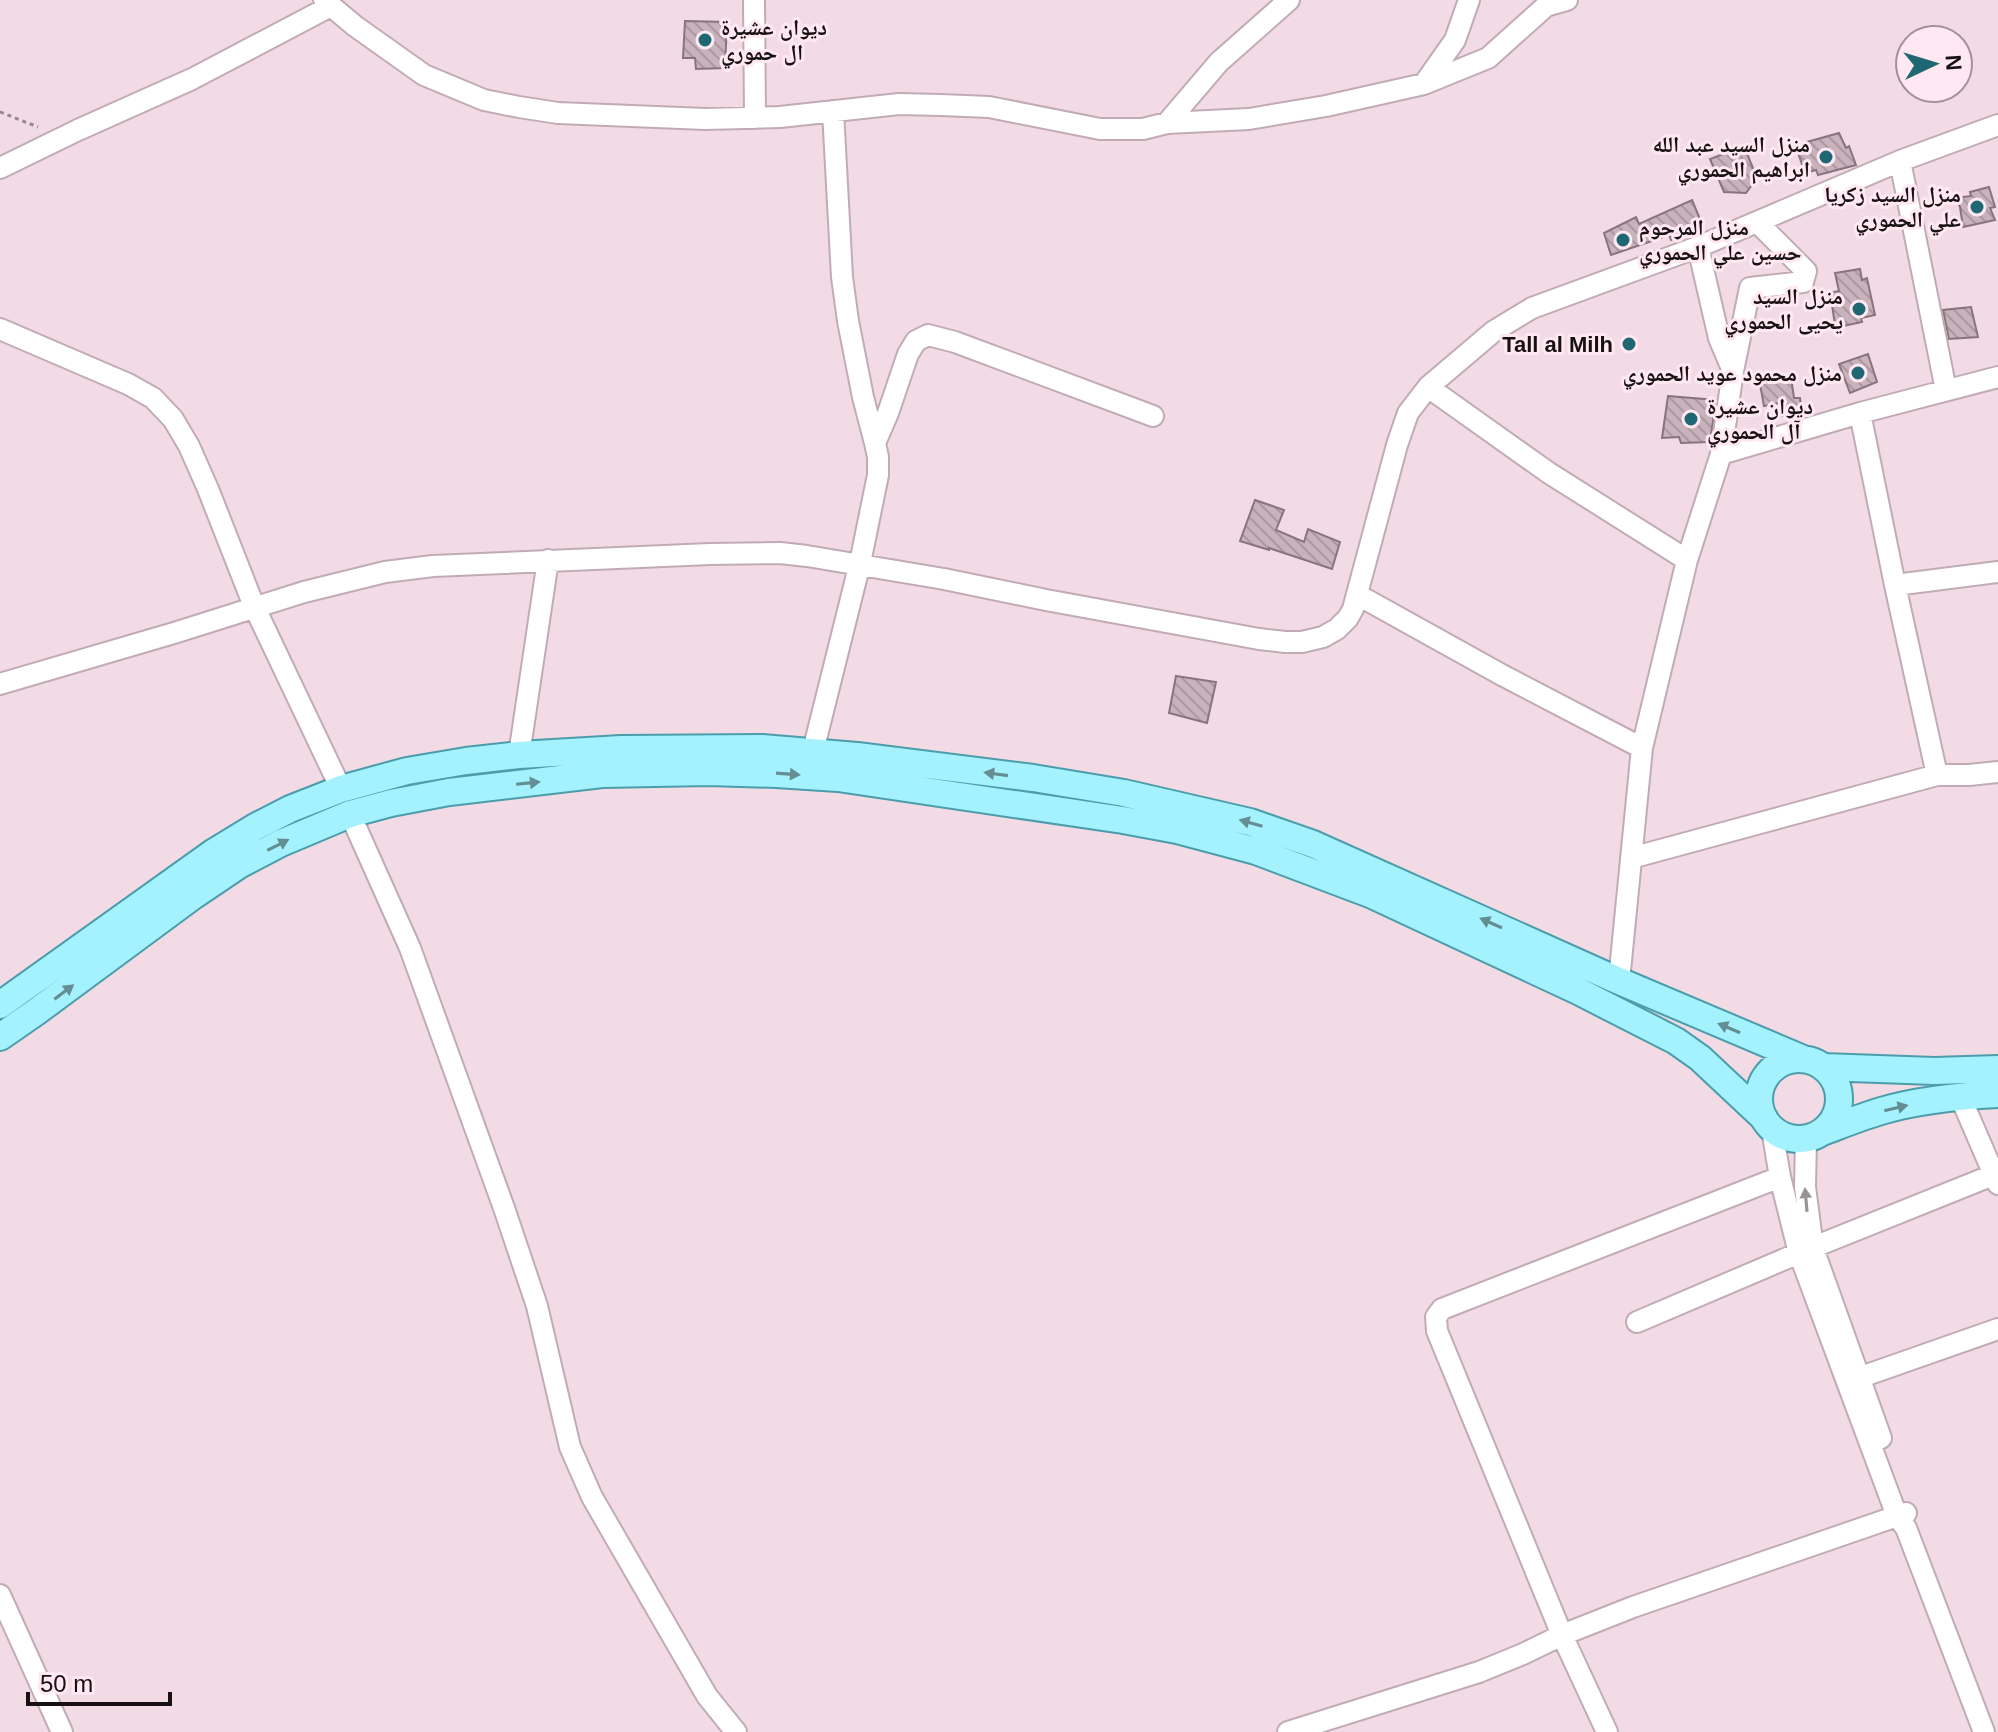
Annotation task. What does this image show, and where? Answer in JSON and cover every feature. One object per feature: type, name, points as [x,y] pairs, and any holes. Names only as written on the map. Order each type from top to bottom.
[{"type":"main road","points":[[0,1005],[214,852],[290,809],[341,789],[407,771],[519,755],[653,748],[813,751],[928,764],[1124,793],[1250,822],[1313,844],[1619,981],[1812,1062],[1836,1084],[1839,1105],[1830,1125],[1814,1135]]},
{"type":"main road","points":[[0,1037],[239,865],[281,843],[350,814],[449,792],[602,774],[709,772],[838,778],[1123,820],[1177,830],[1256,851],[1370,894],[1578,991],[1687,1049],[1782,1136],[1794,1139],[1882,1111],[1960,1096],[1998,1094]]},
{"type":"main road","points":[[1768,1123],[1759,1107],[1762,1083],[1777,1065],[1789,1060],[1934,1071],[1998,1069]]},
{"type":"street","points":[[754,0],[755,118]]},
{"type":"street","points":[[1167,123],[1219,62],[1289,0]]},
{"type":"street","points":[[1424,84],[1455,40],[1469,0]]},
{"type":"street","points":[[0,168],[192,79],[328,3],[424,75],[484,100],[558,113],[755,118],[899,104],[941,105],[989,107],[1100,129],[1143,129],[1167,123],[1249,119],[1424,84],[1488,58],[1546,6],[1567,0]]},
{"type":"street","points":[[813,751],[860,563],[878,475],[878,457],[863,397],[842,277],[833,111]]},
{"type":"street","points":[[0,684],[345,581],[433,566],[548,560],[780,553],[860,563],[1259,639],[1302,642],[1323,637],[1348,618],[1358,595],[1403,425],[1414,403],[1428,387],[1494,331],[1532,308],[1698,247],[1900,161],[1998,125]]},
{"type":"street","points":[[1900,161],[1946,390]]},
{"type":"street","points":[[1619,981],[1642,748],[1687,560],[1721,454],[1733,371],[1750,288],[1803,282],[1806,276],[1800,263],[1757,222]]},
{"type":"street","points":[[1698,247],[1719,338],[1733,371]]},
{"type":"street","points":[[0,329],[128,384],[153,398],[173,419],[195,460],[254,606],[341,789]]},
{"type":"street","points":[[875,443],[908,354],[916,341],[928,335],[955,342],[1153,416]]},
{"type":"street","points":[[1721,454],[1998,377]]},
{"type":"street","points":[[1428,387],[1549,473],[1687,560]]},
{"type":"street","points":[[1860,413],[1937,775]]},
{"type":"street","points":[[519,755],[548,560]]},
{"type":"street","points":[[1895,585],[1998,572]]},
{"type":"street","points":[[1358,595],[1642,748]]},
{"type":"street","points":[[1631,858],[1937,775],[1998,772]]},
{"type":"street","points":[[350,814],[410,948],[509,1221],[537,1306],[564,1425],[580,1471],[707,1696],[736,1732]]},
{"type":"street","points":[[1637,1322],[1806,1251],[1996,1180],[1960,1096]]},
{"type":"street","points":[[1768,1123],[1780,1177],[1806,1251],[1984,1732]]},
{"type":"street","points":[[1814,1135],[1805,1187],[1808,1223],[1806,1251],[1861,1377],[1903,1519]]},
{"type":"street","points":[[1607,1732],[1562,1635],[1437,1331],[1436,1317],[1442,1309],[1780,1177]]},
{"type":"street","points":[[1861,1377],[1998,1329]]},
{"type":"street","points":[[1288,1732],[1479,1672],[1562,1635],[1748,1566],[1903,1519]]},
{"type":"street","points":[[0,1595],[62,1732]]},
{"type":"path","points":[[0,112],[64,136]]},
{"type":"building","name":"ديوان عشيرة ال حموري","points":[[685,21],[727,22],[725,68],[696,69],[695,58],[683,58]]},
{"type":"building","name":"منزل السيد عبد الله ابراهيم الحموري","points":[[1839,133],[1846,148],[1849,146],[1856,165],[1818,175],[1816,170],[1805,173],[1797,150],[1809,146],[1807,142]]},
{"type":"building","points":[[1744,146],[1757,178],[1746,193],[1724,192],[1710,159]]},
{"type":"building","name":"منزل السيد زكريا علي الحموري","points":[[1989,187],[1995,207],[1990,208],[1995,220],[1963,227],[1956,198],[1971,196],[1970,192]]},
{"type":"building","points":[[1692,200],[1702,224],[1671,240],[1669,235],[1611,255],[1604,233],[1636,217],[1639,224]]},
{"type":"building","points":[[1860,269],[1862,280],[1867,278],[1875,315],[1861,318],[1862,322],[1835,325],[1833,292],[1839,291],[1835,273]]},
{"type":"building","points":[[1971,307],[1978,337],[1949,339],[1943,310]]},
{"type":"building","name":"منزل محمود عويد الحموري","points":[[1868,354],[1877,382],[1850,393],[1839,364]]},
{"type":"building","points":[[1791,377],[1794,398],[1800,398],[1802,413],[1781,416],[1779,403],[1764,406],[1760,384]]},
{"type":"building","name":"ديوان عشيرة آل الحموري","points":[[1668,396],[1716,400],[1710,442],[1681,443],[1679,437],[1662,438]]},
{"type":"building","points":[[1255,500],[1284,510],[1276,530],[1304,542],[1308,529],[1340,542],[1332,569],[1240,541]]},
{"type":"building","points":[[1176,676],[1216,682],[1207,723],[1169,713]]},
{"type":"place","name":"ديوان عشيرة ال حموري","points":[[705,40]]},
{"type":"place","name":"منزل السيد عبد الله ابراهيم الحموري","points":[[1826,157]]},
{"type":"place","name":"منزل السيد زكريا علي الحموري","points":[[1977,207]]},
{"type":"place","name":"منزل المرحوم حسين علي الحموري","points":[[1623,240]]},
{"type":"place","name":"منزل السيد يحيى الحموري","points":[[1859,309]]},
{"type":"place","name":"Tall al Milh","points":[[1629,344]]},
{"type":"place","name":"منزل محمود عويد الحموري","points":[[1858,373]]},
{"type":"place","name":"ديوان عشيرة آل الحموري","points":[[1691,419]]}]
